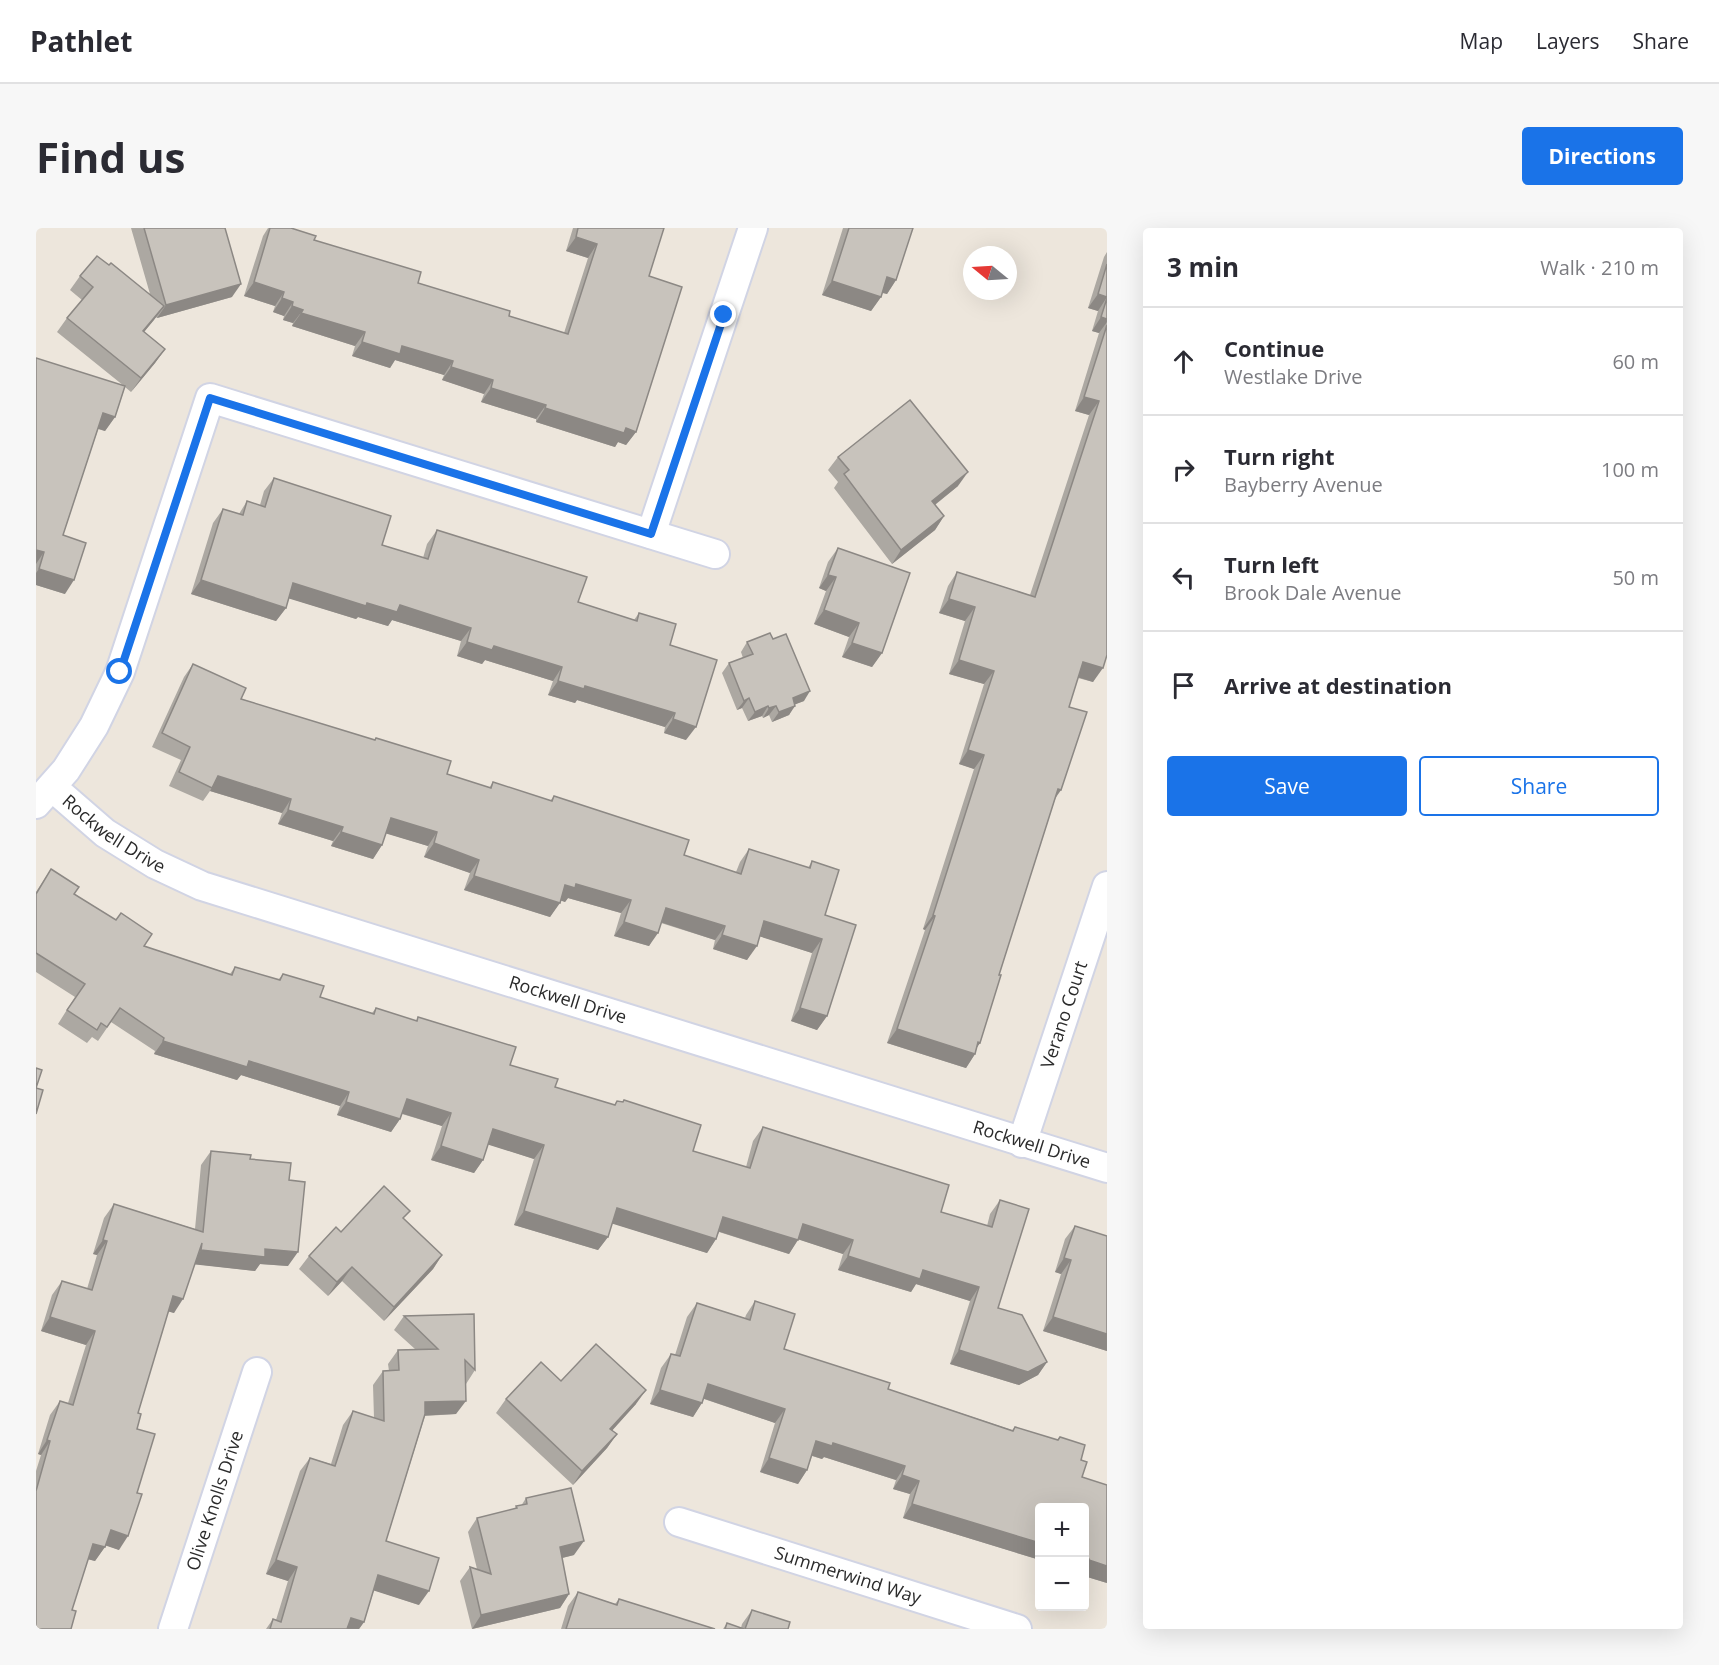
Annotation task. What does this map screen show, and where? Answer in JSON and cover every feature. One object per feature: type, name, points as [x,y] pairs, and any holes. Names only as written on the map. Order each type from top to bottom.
[{"type":"street","points":[[651,534],[753,228]]},
{"type":"street","points":[[44,795],[94,726],[120,672],[210,398],[715,554]]},
{"type":"street","name":"Rockwell Drive","points":[[44,795],[155,864],[202,886],[1107,1168]]},
{"type":"street","name":"Verano Court","points":[[1022,1143],[1107,886]]},
{"type":"street","name":"Olive Knolls Drive","points":[[173,1629],[257,1372]]},
{"type":"street","name":"Summerwind Way","points":[[679,1522],[1017,1629]]},
{"type":"building","points":[[144,228],[225,228],[241,284],[166,305]]},
{"type":"building","points":[[270,228],[291,228],[316,236],[314,240],[421,272],[418,283],[510,311],[509,316],[568,334],[597,244],[576,237],[578,228],[664,228],[649,276],[682,287],[636,432],[626,428],[624,433],[545,408],[546,405],[491,388],[493,380],[451,367],[453,361],[402,346],[400,354],[362,342],[365,332],[301,313],[303,310],[292,306],[293,302],[282,298],[284,292],[254,282]]},
{"type":"building","points":[[849,228],[913,228],[896,280],[887,277],[881,297],[832,281]]},
{"type":"building","points":[[97,256],[109,265],[111,263],[164,306],[143,331],[165,349],[141,378],[67,318],[93,287],[80,276]]},
{"type":"building","points":[[1107,264],[1107,297],[1098,294]]},
{"type":"building","points":[[1107,298],[1107,319],[1101,317]]},
{"type":"building","points":[[1107,325],[1107,655],[1103,668],[1083,662],[1069,707],[1087,712],[1061,790],[1058,789],[975,1054],[897,1029],[935,916],[933,915],[984,755],[968,750],[994,671],[959,660],[975,607],[949,599],[957,572],[1035,597],[1099,401],[1084,397]]},
{"type":"building","points":[[36,358],[125,386],[115,417],[103,413],[63,535],[86,543],[74,580],[39,569],[44,552],[36,550]]},
{"type":"building","points":[[910,400],[968,472],[932,501],[944,516],[901,550],[844,474],[849,470],[838,457]]},
{"type":"building","points":[[274,478],[391,516],[382,545],[428,559],[437,530],[587,577],[578,602],[637,621],[639,613],[676,624],[670,645],[717,660],[696,727],[673,719],[675,713],[585,686],[584,689],[558,681],[562,667],[494,646],[492,650],[467,642],[471,628],[400,605],[397,612],[367,603],[366,606],[293,583],[286,608],[201,580],[223,509],[243,515],[247,501],[265,507]]},
{"type":"building","points":[[838,548],[910,573],[882,653],[852,643],[859,623],[824,610],[836,577],[828,575]]},
{"type":"building","points":[[770,633],[773,639],[786,634],[810,691],[793,698],[795,706],[779,712],[776,706],[769,708],[768,706],[755,712],[749,698],[744,701],[729,663],[753,654],[747,642]]},
{"type":"building","points":[[193,664],[246,688],[241,699],[451,761],[447,774],[491,788],[493,782],[552,801],[554,796],[689,840],[684,855],[741,874],[749,849],[810,868],[812,861],[839,870],[825,915],[856,925],[827,1016],[800,1008],[822,939],[764,921],[757,946],[722,935],[725,926],[666,908],[658,933],[624,922],[631,900],[576,884],[575,888],[565,885],[560,903],[474,876],[479,860],[434,843],[437,832],[391,818],[382,845],[341,832],[343,827],[288,810],[291,799],[218,776],[212,788],[179,772],[190,747],[162,733]]},
{"type":"building","points":[[51,869],[79,887],[74,894],[116,920],[121,913],[152,934],[144,946],[232,975],[235,967],[280,980],[283,974],[324,986],[320,997],[374,1014],[376,1008],[417,1021],[418,1017],[516,1047],[510,1065],[558,1079],[555,1087],[615,1105],[617,1101],[623,1102],[624,1100],[701,1125],[693,1151],[750,1168],[763,1127],[949,1185],[941,1212],[992,1227],[1000,1200],[1029,1209],[998,1308],[1022,1315],[1047,1362],[1028,1372],[959,1350],[979,1287],[923,1270],[920,1279],[848,1256],[853,1240],[803,1224],[798,1240],[723,1217],[716,1239],[617,1208],[608,1237],[524,1211],[544,1145],[493,1129],[483,1160],[441,1146],[451,1113],[407,1099],[400,1119],[346,1102],[349,1092],[249,1061],[247,1067],[163,1041],[164,1038],[120,1008],[107,1027],[101,1023],[97,1030],[67,1010],[85,984],[36,953],[36,894]]},
{"type":"building","points":[[36,1068],[42,1070],[36,1088]]},
{"type":"building","points":[[36,1088],[43,1090],[36,1114]]},
{"type":"building","points":[[211,1151],[251,1155],[250,1159],[291,1163],[289,1180],[305,1182],[298,1252],[265,1249],[265,1257],[201,1250],[202,1243],[183,1299],[173,1296],[138,1413],[141,1414],[137,1429],[155,1434],[137,1493],[142,1494],[128,1536],[111,1530],[105,1547],[93,1544],[72,1610],[76,1611],[71,1629],[36,1629],[36,1491],[50,1441],[47,1440],[60,1401],[73,1405],[95,1331],[50,1317],[62,1281],[92,1290],[107,1241],[103,1240],[114,1204],[203,1232]]},
{"type":"building","points":[[384,1186],[410,1211],[403,1218],[442,1255],[394,1307],[352,1267],[337,1282],[309,1256],[336,1227],[341,1232]]},
{"type":"building","points":[[1075,1226],[1107,1236],[1107,1334],[1053,1317],[1071,1260],[1064,1258]]},
{"type":"building","points":[[755,1301],[795,1314],[784,1349],[890,1383],[888,1389],[1013,1431],[1015,1427],[1058,1440],[1060,1437],[1085,1445],[1081,1460],[1087,1462],[1082,1477],[1107,1485],[1107,1566],[1089,1560],[1089,1503],[1035,1503],[1035,1541],[912,1504],[919,1481],[902,1475],[905,1466],[833,1443],[832,1446],[816,1441],[807,1470],[769,1458],[785,1409],[708,1384],[702,1403],[660,1390],[671,1354],[680,1356],[697,1303],[750,1320]]},
{"type":"building","points":[[474,1314],[475,1370],[465,1360],[466,1401],[425,1402],[425,1414],[386,1541],[439,1558],[429,1591],[378,1575],[364,1622],[351,1618],[347,1629],[270,1629],[273,1619],[281,1622],[297,1567],[276,1560],[310,1458],[335,1466],[353,1411],[384,1421],[383,1371],[399,1370],[398,1350],[438,1349],[404,1316]]},
{"type":"building","points":[[596,1344],[646,1390],[610,1429],[617,1434],[582,1471],[506,1399],[541,1362],[561,1381]]},
{"type":"building","points":[[571,1488],[584,1541],[560,1547],[569,1594],[481,1615],[470,1567],[491,1574],[477,1518],[527,1504],[526,1498]]},
{"type":"building","points":[[578,1592],[617,1605],[619,1599],[715,1629],[566,1629]]},
{"type":"building","points":[[752,1610],[790,1622],[788,1629],[745,1629]]},
{"type":"building","points":[[727,1623],[744,1629],[725,1629]]},
{"type":"route","points":[[120,672],[210,398],[651,534],[724,315]]}]
